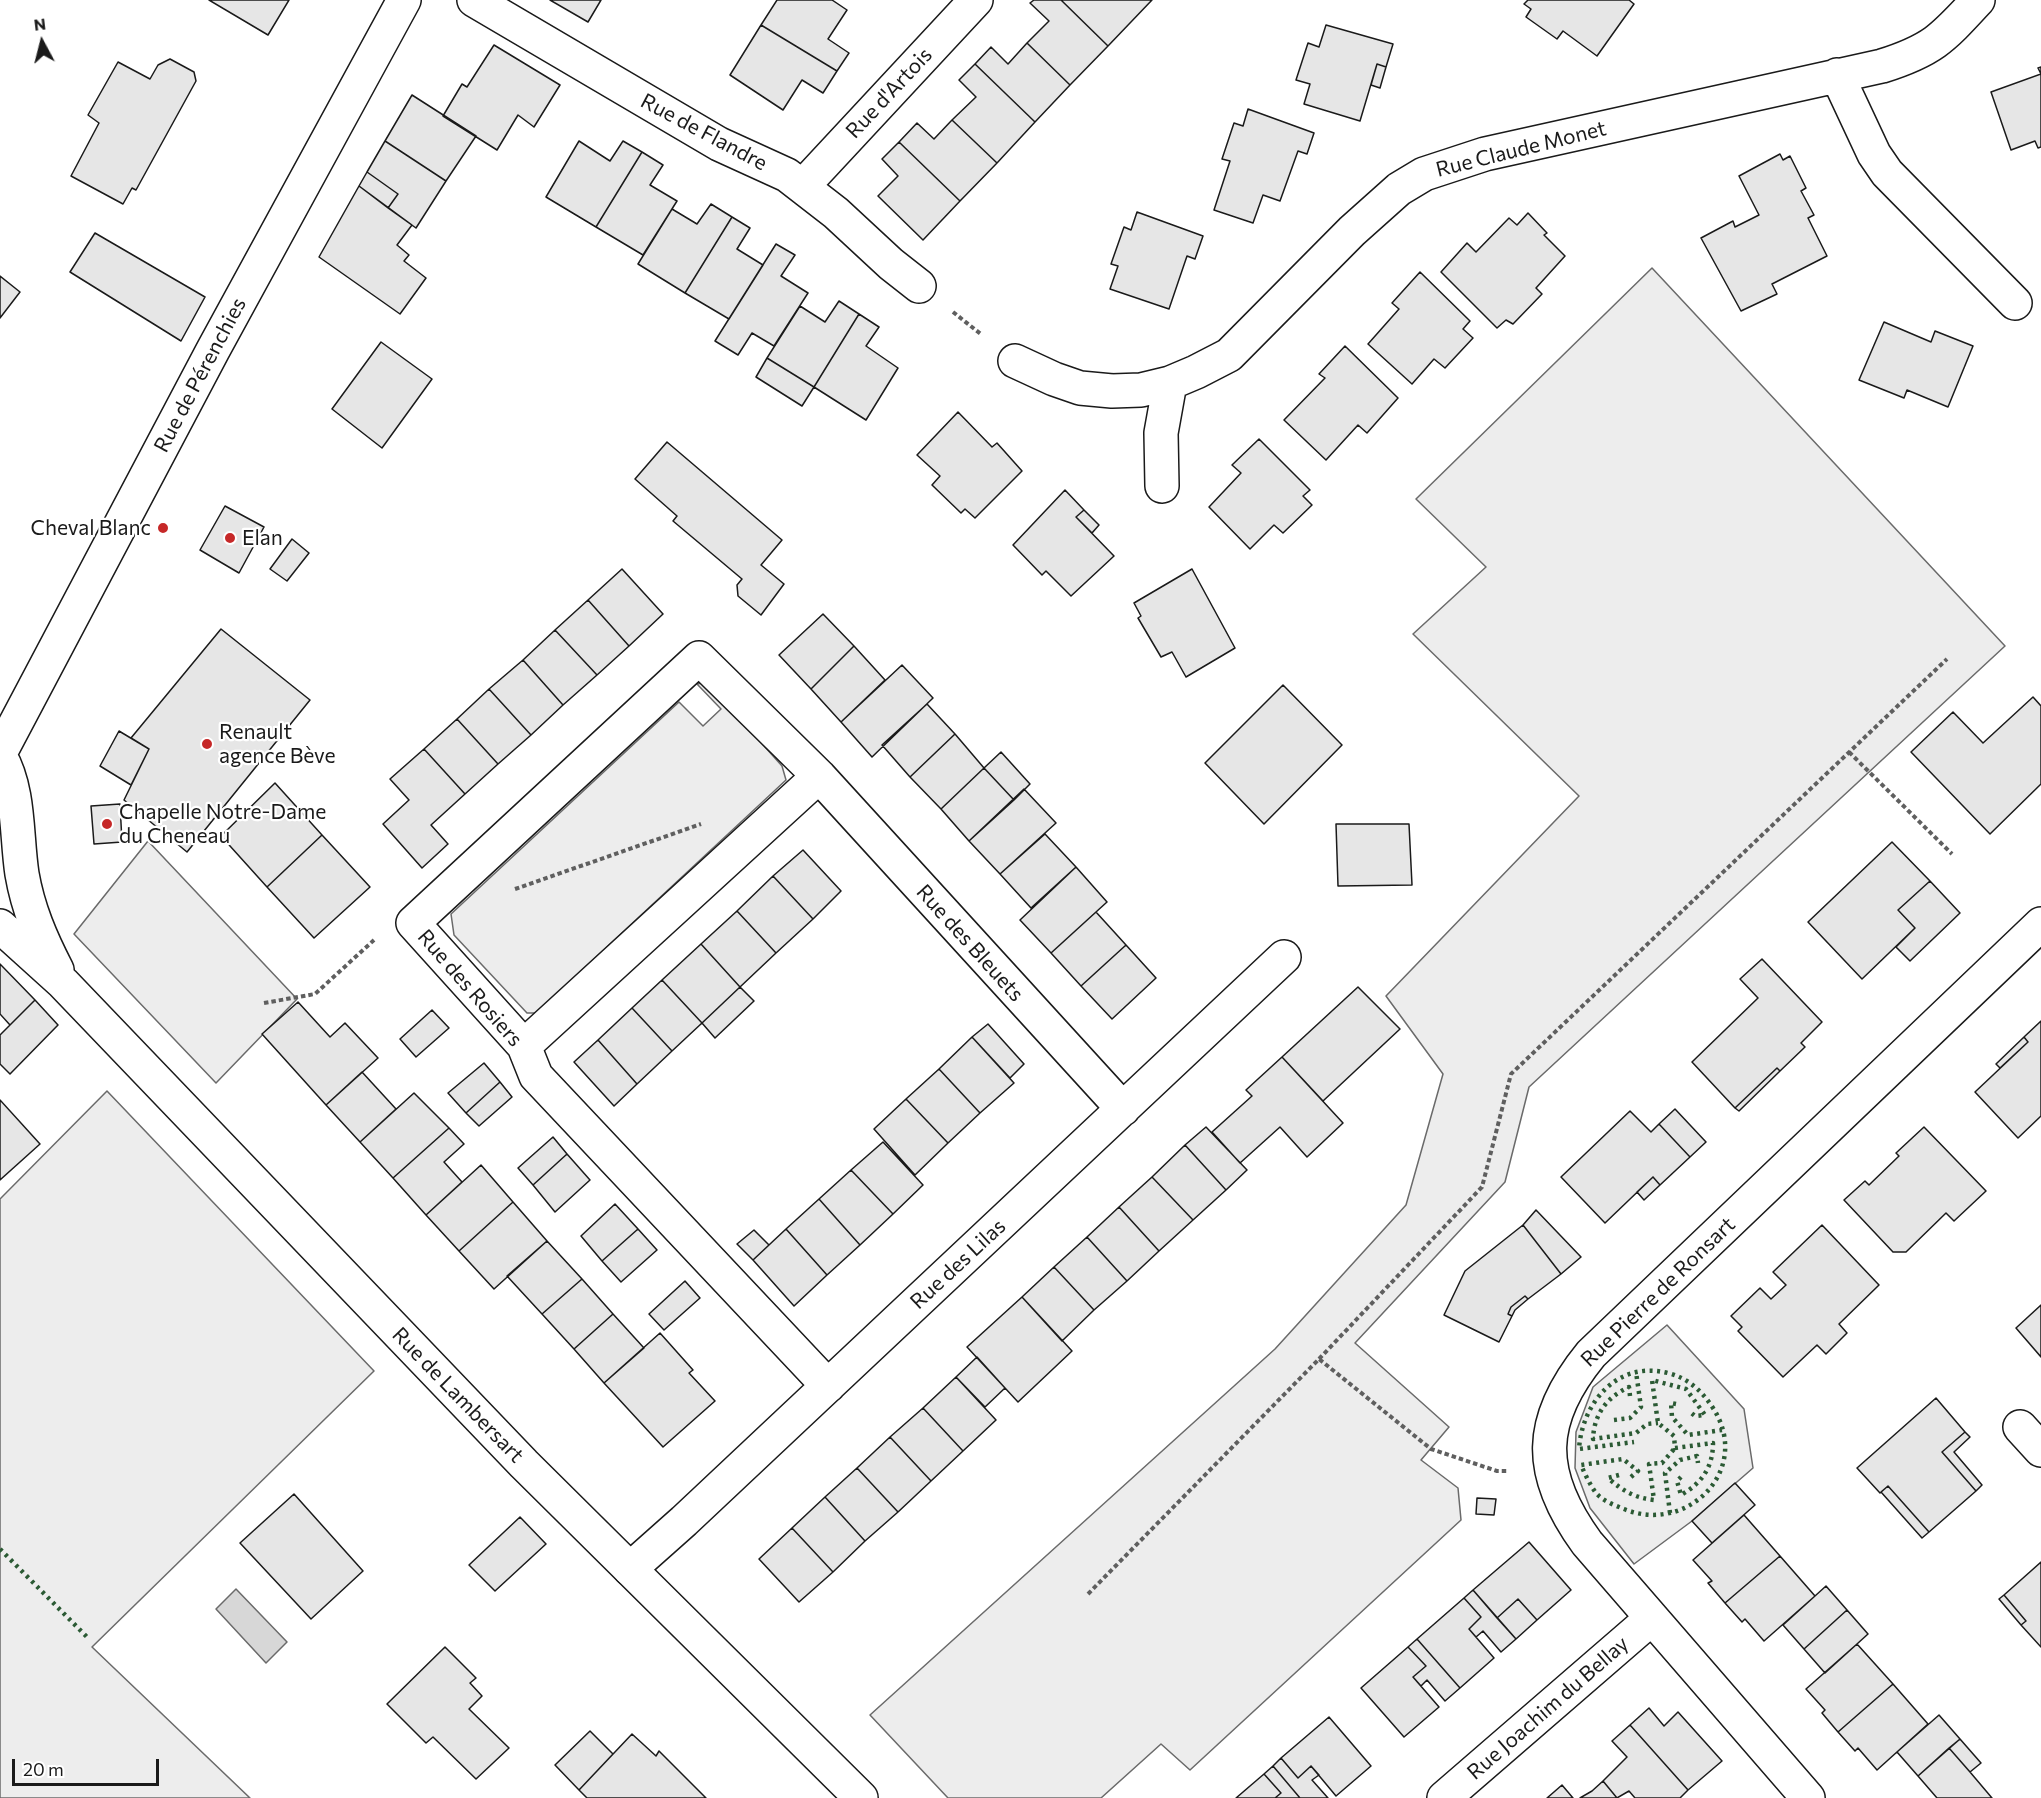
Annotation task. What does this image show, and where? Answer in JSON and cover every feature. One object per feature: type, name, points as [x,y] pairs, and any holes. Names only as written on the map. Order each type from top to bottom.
[{"type":"street","name":"Rue de Pérenchies","points":[[0,754],[197,380],[404,0]]},
{"type":"street","name":"Rue de Flandre","points":[[474,0],[719,144],[787,175],[919,286]]},
{"type":"street","name":"Rue d'Artois","points":[[802,186],[976,0]]},
{"type":"street","name":"Rue Claude Monet","points":[[1015,361],[1054,379],[1080,387],[1112,391],[1141,390],[1170,383],[1229,355],[1378,205],[1424,174],[1485,154],[1882,66],[1926,49],[1945,35],[1978,0]]},
{"type":"street","points":[[1837,75],[1874,154],[1887,173],[2015,303]]},
{"type":"street","points":[[1162,486],[1161,433],[1170,383]]},
{"type":"street","name":"Rue des Rosiers","points":[[819,776],[699,658],[413,923],[524,1046],[536,1076],[828,1386]]},
{"type":"street","name":"Rue de Lambersart","points":[[0,754],[10,776],[28,902],[42,941],[63,982]]},
{"type":"street","points":[[524,1046],[819,776]]},
{"type":"street","name":"Rue des Bleuets","points":[[819,776],[1123,1109]]},
{"type":"street","name":"Rue Pierre de Ronsart","points":[[1808,1798],[1569,1519],[1559,1498],[1552,1473],[1550,1446],[1552,1420],[1572,1378],[1591,1354],[2041,924]]},
{"type":"street","name":"Rue de Lambersart","points":[[0,926],[63,982],[524,1464],[861,1798]]},
{"type":"street","name":"Rue des Lilas","points":[[630,1569],[1284,957]]},
{"type":"street","name":"Rue Joachim du Bellay","points":[[1444,1798],[1652,1618]]},
{"type":"path","points":[[919,286],[1015,361]]},
{"type":"path","points":[[1088,1594],[1319,1359],[1482,1187],[1511,1074],[1947,658]]},
{"type":"path","points":[[1849,752],[1952,854]]},
{"type":"path","points":[[513,889],[703,824]]},
{"type":"path","points":[[264,1003],[315,994],[387,929],[413,923]]},
{"type":"path","points":[[1319,1359],[1431,1449],[1497,1471],[1552,1473]]},
{"type":"shaded area","points":[[1652,268],[2005,646],[1529,1087],[1505,1182],[1355,1343],[1449,1427],[1421,1460],[1458,1488],[1461,1520],[1190,1770],[1161,1744],[1101,1798],[948,1798],[870,1715],[1275,1349],[1406,1205],[1443,1074],[1386,996],[1579,796],[1413,634],[1486,567],[1416,499]]},
{"type":"shaded area","points":[[707,682],[782,766],[786,780],[536,1013],[527,1013],[454,935],[451,914],[679,702],[703,726],[721,709],[697,684]]},
{"type":"shaded area","points":[[148,841],[297,999],[216,1083],[74,934]]},
{"type":"shaded area","points":[[107,1091],[374,1371],[92,1647],[250,1798],[0,1798],[0,1199]]},
{"type":"shaded area","points":[[1667,1325],[1744,1409],[1753,1468],[1692,1521],[1634,1564],[1590,1508],[1575,1468],[1576,1432],[1593,1387]]},
{"type":"shaded area","points":[[236,1589],[287,1642],[266,1663],[216,1609]]},
{"type":"building","points":[[209,0],[289,0],[268,35]]},
{"type":"building","points":[[550,0],[601,0],[588,22]]},
{"type":"building","points":[[777,0],[832,0],[847,10],[828,39],[849,53],[837,71],[761,25]]},
{"type":"building","points":[[1034,0],[1061,0],[1108,46],[1070,85],[1027,43],[1049,21],[1030,3]]},
{"type":"building","points":[[1061,0],[1152,0],[1108,46]]},
{"type":"building","points":[[1528,0],[1629,0],[1634,4],[1597,56],[1563,31],[1557,39],[1526,17],[1531,9],[1524,4]]},
{"type":"building","points":[[761,25],[837,71],[823,93],[802,80],[783,110],[730,75]]},
{"type":"building","points":[[1326,25],[1393,44],[1386,67],[1377,64],[1360,121],[1304,104],[1310,84],[1296,80],[1308,43],[1319,47]]},
{"type":"building","points":[[1027,43],[1070,85],[1035,122],[975,64],[991,47],[1008,64]]},
{"type":"building","points":[[494,45],[560,85],[534,127],[518,115],[497,150],[443,116],[462,84],[467,87]]},
{"type":"building","points":[[170,59],[194,72],[196,81],[136,190],[132,188],[123,204],[71,176],[99,123],[88,115],[118,62],[150,79],[158,65]]},
{"type":"building","points":[[975,64],[1035,122],[997,163],[952,120],[976,97],[959,80]]},
{"type":"building","points":[[1377,64],[1386,67],[1380,88],[1371,85]]},
{"type":"building","points":[[2041,74],[2041,147],[2038,148],[2035,141],[2011,150],[1991,92]]},
{"type":"building","points":[[412,95],[476,136],[446,181],[385,141]]},
{"type":"building","points":[[1248,109],[1314,133],[1307,154],[1298,151],[1280,201],[1263,195],[1253,223],[1214,210],[1230,161],[1222,159],[1234,123],[1243,126]]},
{"type":"building","points":[[952,120],[997,163],[960,201],[899,142],[917,123],[934,139]]},
{"type":"building","points":[[385,141],[446,181],[416,228],[388,208],[398,194],[367,172]]},
{"type":"building","points":[[579,141],[610,161],[623,141],[642,152],[596,227],[546,197]]},
{"type":"building","points":[[899,142],[960,201],[923,240],[878,196],[898,176],[882,159]]},
{"type":"building","points":[[642,152],[663,165],[650,185],[677,201],[643,255],[596,227]]},
{"type":"building","points":[[1780,154],[1783,160],[1790,156],[1806,188],[1801,191],[1814,215],[1808,218],[1827,256],[1772,284],[1777,294],[1741,311],[1701,238],[1733,221],[1735,227],[1759,215],[1739,176]]},
{"type":"building","points":[[367,172],[398,194],[388,208],[359,186]]},
{"type":"building","points":[[359,186],[412,225],[397,245],[409,255],[404,261],[426,278],[400,314],[319,257]]},
{"type":"building","points":[[711,204],[732,217],[685,293],[638,264],[672,209],[697,224]]},
{"type":"building","points":[[1137,212],[1203,236],[1195,259],[1187,256],[1169,309],[1110,289],[1118,266],[1111,264],[1124,227],[1131,230]]},
{"type":"building","points":[[1528,213],[1547,233],[1544,235],[1565,256],[1536,288],[1542,294],[1513,324],[1506,320],[1497,328],[1441,272],[1467,243],[1476,252],[1509,218],[1517,225]]},
{"type":"building","points":[[732,217],[750,228],[737,249],[763,265],[729,319],[685,293]]},
{"type":"building","points":[[95,233],[205,297],[181,341],[70,272]]},
{"type":"building","points":[[776,244],[795,255],[781,276],[808,293],[774,346],[752,333],[738,355],[715,341]]},
{"type":"building","points":[[1420,272],[1470,321],[1463,329],[1473,338],[1445,368],[1434,359],[1412,384],[1368,344],[1399,309],[1392,303]]},
{"type":"building","points":[[0,276],[20,292],[0,318]]},
{"type":"building","points":[[839,301],[859,314],[814,387],[767,358],[800,306],[825,322]]},
{"type":"building","points":[[859,314],[879,327],[866,346],[898,368],[866,420],[814,387]]},
{"type":"building","points":[[1884,322],[1931,342],[1935,331],[1973,346],[1948,407],[1907,390],[1904,398],[1859,380]]},
{"type":"building","points":[[381,342],[432,379],[382,448],[332,409]]},
{"type":"building","points":[[1345,346],[1398,398],[1367,433],[1358,425],[1326,460],[1284,420],[1325,378],[1319,374]]},
{"type":"building","points":[[767,358],[814,387],[802,406],[756,377]]},
{"type":"building","points":[[958,412],[992,447],[997,443],[1022,471],[975,518],[965,509],[961,513],[932,485],[940,476],[917,455]]},
{"type":"building","points":[[1259,439],[1310,490],[1303,496],[1312,505],[1283,533],[1274,525],[1250,549],[1209,507],[1241,473],[1232,465]]},
{"type":"building","points":[[667,442],[782,540],[761,565],[784,584],[761,615],[738,596],[737,585],[742,579],[673,521],[677,516],[635,479]]},
{"type":"building","points":[[1065,490],[1084,510],[1076,517],[1114,556],[1071,596],[1046,571],[1042,575],[1013,545]]},
{"type":"building","points":[[225,506],[264,527],[239,573],[200,550]]},
{"type":"building","points":[[1084,510],[1099,525],[1092,533],[1076,517]]},
{"type":"building","points":[[292,539],[309,553],[287,581],[270,569]]},
{"type":"building","points":[[622,569],[663,614],[629,646],[588,600]]},
{"type":"building","points":[[1192,569],[1235,648],[1186,677],[1172,652],[1161,657],[1138,618],[1141,616],[1134,603]]},
{"type":"building","points":[[588,600],[629,646],[597,675],[555,630]]},
{"type":"building","points":[[823,614],[854,646],[811,689],[779,655]]},
{"type":"building","name":"Renault agence Bève","points":[[221,629],[310,700],[187,852],[124,800],[149,749],[131,738]]},
{"type":"building","points":[[555,630],[597,675],[563,705],[523,660]]},
{"type":"building","points":[[854,646],[885,680],[841,722],[811,689]]},
{"type":"building","points":[[523,660],[563,705],[531,735],[489,689]]},
{"type":"building","points":[[902,665],[933,698],[872,757],[841,722]]},
{"type":"building","points":[[1283,685],[1342,745],[1264,824],[1205,763]]},
{"type":"building","points":[[489,689],[531,735],[498,764],[457,719]]},
{"type":"building","points":[[2033,697],[2041,706],[2041,784],[1990,834],[1911,752],[1953,712],[1983,743]]},
{"type":"building","points":[[927,704],[955,734],[910,777],[882,745]]},
{"type":"building","points":[[457,719],[498,764],[465,794],[424,749]]},
{"type":"building","points":[[119,731],[149,749],[131,785],[100,766]]},
{"type":"building","points":[[955,734],[984,768],[941,809],[910,777]]},
{"type":"building","points":[[424,749],[465,794],[431,825],[448,844],[422,868],[383,824],[409,800],[390,779]]},
{"type":"building","points":[[1001,752],[1030,784],[1014,800],[984,768]]},
{"type":"building","points":[[984,768],[1014,800],[969,841],[941,809]]},
{"type":"building","points":[[275,783],[322,835],[267,887],[221,836]]},
{"type":"building","points":[[1024,789],[1056,823],[1000,874],[969,841]]},
{"type":"building","name":"Chapelle Notre-Dame du Cheneau","points":[[120,804],[122,842],[94,844],[91,806]]},
{"type":"building","points":[[1336,824],[1409,824],[1412,885],[1338,886]]},
{"type":"building","points":[[1045,834],[1076,867],[1031,908],[1000,874]]},
{"type":"building","points":[[322,835],[370,887],[314,938],[267,887]]},
{"type":"building","points":[[1892,842],[1930,881],[1898,910],[1915,928],[1862,979],[1808,922]]},
{"type":"building","points":[[803,850],[841,891],[813,919],[773,876]]},
{"type":"building","points":[[1076,867],[1107,902],[1051,953],[1020,920]]},
{"type":"building","points":[[773,876],[813,919],[776,953],[737,911]]},
{"type":"building","points":[[1930,881],[1960,913],[1910,961],[1896,947],[1915,928],[1898,910]]},
{"type":"building","points":[[737,911],[776,953],[740,987],[701,944]]},
{"type":"building","points":[[1096,912],[1126,945],[1081,986],[1051,953]]},
{"type":"building","points":[[701,944],[740,987],[702,1023],[662,980]]},
{"type":"building","points":[[1126,945],[1156,978],[1112,1019],[1081,986]]},
{"type":"building","points":[[1762,959],[1822,1022],[1801,1043],[1805,1047],[1780,1071],[1777,1068],[1735,1108],[1692,1062],[1758,998],[1740,979]]},
{"type":"building","points":[[0,964],[35,1000],[10,1025],[0,1014]]},
{"type":"building","points":[[662,980],[702,1023],[672,1051],[632,1008]]},
{"type":"building","points":[[740,987],[754,1001],[715,1038],[702,1023]]},
{"type":"building","points":[[1358,987],[1400,1029],[1323,1101],[1282,1057]]},
{"type":"building","points":[[35,1000],[58,1025],[10,1074],[0,1064],[0,1035]]},
{"type":"building","points":[[298,1002],[330,1037],[345,1023],[378,1058],[326,1105],[262,1034]]},
{"type":"building","points":[[632,1008],[672,1051],[637,1084],[598,1040]]},
{"type":"building","points":[[432,1010],[449,1028],[416,1057],[400,1039]]},
{"type":"building","points":[[2041,1021],[2041,1116],[2018,1138],[1975,1092],[2028,1042],[2024,1037]]},
{"type":"building","points":[[988,1024],[1024,1064],[1010,1078],[972,1037]]},
{"type":"building","points":[[972,1037],[1014,1083],[980,1113],[939,1069]]},
{"type":"building","points":[[2024,1037],[2028,1042],[2000,1068],[1996,1064]]},
{"type":"building","points":[[598,1040],[637,1084],[614,1106],[574,1062]]},
{"type":"building","points":[[1282,1057],[1343,1123],[1307,1157],[1280,1127],[1240,1163],[1212,1132],[1252,1096],[1246,1090]]},
{"type":"building","points":[[484,1063],[500,1082],[466,1113],[448,1093]]},
{"type":"building","points":[[1777,1068],[1780,1071],[1739,1111],[1735,1108]]},
{"type":"building","points":[[939,1069],[980,1113],[948,1143],[906,1099]]},
{"type":"building","points":[[362,1072],[396,1109],[360,1142],[326,1105]]},
{"type":"building","points":[[500,1082],[512,1097],[479,1126],[466,1113]]},
{"type":"building","points":[[414,1093],[449,1128],[393,1178],[360,1142]]},
{"type":"building","points":[[906,1099],[948,1143],[915,1175],[874,1129]]},
{"type":"building","points":[[0,1100],[40,1144],[0,1180]]},
{"type":"building","points":[[1675,1109],[1706,1142],[1690,1157],[1659,1124]]},
{"type":"building","points":[[1630,1111],[1651,1132],[1659,1124],[1690,1157],[1660,1185],[1653,1177],[1605,1223],[1561,1177]]},
{"type":"building","points":[[1206,1127],[1247,1170],[1226,1190],[1185,1145]]},
{"type":"building","points":[[1924,1127],[1986,1191],[1954,1221],[1946,1213],[1906,1252],[1893,1252],[1844,1200],[1865,1181],[1869,1185],[1899,1156],[1896,1153]]},
{"type":"building","points":[[449,1128],[464,1144],[444,1162],[462,1182],[426,1215],[393,1178]]},
{"type":"building","points":[[553,1137],[567,1154],[533,1185],[518,1168]]},
{"type":"building","points":[[883,1142],[923,1185],[893,1214],[851,1170]]},
{"type":"building","points":[[1185,1145],[1226,1190],[1193,1220],[1152,1177]]},
{"type":"building","points":[[567,1154],[590,1180],[555,1212],[533,1185]]},
{"type":"building","points":[[481,1165],[513,1202],[459,1251],[426,1215]]},
{"type":"building","points":[[851,1170],[893,1214],[860,1245],[819,1199]]},
{"type":"building","points":[[1152,1177],[1193,1220],[1159,1251],[1119,1207]]},
{"type":"building","points":[[1653,1177],[1660,1185],[1644,1200],[1637,1192]]},
{"type":"building","points":[[819,1199],[860,1245],[827,1275],[786,1229]]},
{"type":"building","points":[[513,1202],[547,1241],[494,1289],[459,1251]]},
{"type":"building","points":[[615,1204],[638,1229],[602,1261],[581,1236]]},
{"type":"building","points":[[1119,1207],[1159,1251],[1127,1281],[1087,1237]]},
{"type":"building","points":[[1536,1210],[1581,1257],[1561,1274],[1523,1225]]},
{"type":"building","points":[[1523,1225],[1561,1274],[1528,1299],[1525,1296],[1511,1307],[1508,1314],[1512,1316],[1499,1342],[1444,1315],[1465,1271]]},
{"type":"building","points":[[1822,1225],[1879,1285],[1839,1324],[1847,1333],[1826,1354],[1817,1345],[1783,1377],[1738,1331],[1742,1327],[1731,1316],[1760,1288],[1771,1299],[1786,1285],[1773,1272]]},
{"type":"building","points":[[638,1229],[657,1250],[621,1282],[602,1261]]},
{"type":"building","points":[[786,1229],[827,1275],[794,1306],[753,1260]]},
{"type":"building","points":[[754,1230],[769,1245],[753,1260],[737,1244]]},
{"type":"building","points":[[1087,1237],[1127,1281],[1094,1310],[1054,1267]]},
{"type":"building","points":[[547,1241],[582,1279],[542,1314],[507,1276]]},
{"type":"building","points":[[1054,1267],[1094,1310],[1062,1341],[1022,1297]]},
{"type":"building","points":[[582,1279],[613,1314],[574,1349],[542,1314]]},
{"type":"building","points":[[685,1281],[700,1298],[664,1330],[649,1314]]},
{"type":"building","points":[[1525,1296],[1528,1299],[1515,1310],[1512,1316],[1508,1314],[1511,1307]]},
{"type":"building","points":[[1022,1297],[1072,1351],[1018,1402],[967,1347]]},
{"type":"building","points":[[2041,1305],[2041,1357],[2016,1328]]},
{"type":"building","points":[[613,1314],[644,1348],[604,1383],[574,1349]]},
{"type":"building","points":[[660,1333],[693,1370],[689,1373],[715,1401],[663,1447],[604,1383]]},
{"type":"building","points":[[977,1357],[1005,1388],[985,1407],[956,1377]]},
{"type":"building","points":[[956,1377],[996,1420],[963,1451],[923,1408]]},
{"type":"building","points":[[1936,1398],[1965,1432],[1942,1452],[1976,1491],[1929,1532],[1888,1486],[1880,1493],[1857,1468]]},
{"type":"building","points":[[923,1408],[963,1451],[931,1481],[890,1437]]},
{"type":"building","points":[[1965,1432],[1970,1437],[1954,1452],[1982,1485],[1976,1491],[1942,1452]]},
{"type":"building","points":[[890,1437],[931,1481],[898,1512],[857,1468]]},
{"type":"building","points":[[857,1468],[898,1512],[865,1541],[825,1497]]},
{"type":"building","points":[[1735,1483],[1755,1505],[1712,1543],[1692,1521]]},
{"type":"building","points":[[1888,1486],[1929,1532],[1922,1538],[1881,1492]]},
{"type":"building","points":[[294,1494],[363,1571],[311,1619],[240,1543]]},
{"type":"building","points":[[825,1497],[865,1541],[833,1572],[792,1528]]},
{"type":"building","points":[[1477,1498],[1496,1499],[1494,1515],[1476,1514]]},
{"type":"building","points":[[1744,1515],[1780,1556],[1725,1603],[1708,1583],[1712,1581],[1693,1560]]},
{"type":"building","points":[[520,1517],[546,1544],[495,1591],[469,1565]]},
{"type":"building","points":[[792,1528],[833,1572],[799,1602],[759,1559]]},
{"type":"building","points":[[1529,1542],[1571,1590],[1537,1620],[1518,1599],[1497,1618],[1473,1590]]},
{"type":"building","points":[[1780,1556],[1815,1596],[1764,1641],[1745,1619],[1742,1622],[1725,1603]]},
{"type":"building","points":[[2041,1562],[2041,1647],[2021,1625],[2026,1621],[2004,1595]]},
{"type":"building","points":[[1826,1586],[1847,1610],[1804,1649],[1783,1625]]},
{"type":"building","points":[[1473,1590],[1516,1639],[1501,1652],[1483,1631],[1476,1637],[1469,1629],[1481,1617],[1464,1598]]},
{"type":"building","points":[[2004,1595],[2026,1621],[2021,1625],[1999,1599]]},
{"type":"building","points":[[1464,1598],[1481,1617],[1469,1629],[1494,1658],[1460,1688],[1417,1639]]},
{"type":"building","points":[[1518,1599],[1537,1620],[1516,1639],[1497,1618]]},
{"type":"building","points":[[1847,1610],[1868,1634],[1825,1673],[1804,1649]]},
{"type":"building","points":[[1417,1639],[1460,1688],[1445,1701],[1427,1680],[1421,1686],[1413,1677],[1426,1666],[1408,1647]]},
{"type":"building","points":[[1857,1644],[1893,1684],[1838,1732],[1822,1713],[1825,1710],[1806,1689]]},
{"type":"building","points":[[445,1647],[476,1678],[470,1683],[482,1696],[469,1709],[509,1748],[476,1779],[433,1737],[426,1743],[387,1704]]},
{"type":"building","points":[[1408,1647],[1426,1666],[1413,1677],[1439,1707],[1404,1737],[1361,1688]]},
{"type":"building","points":[[1893,1684],[1928,1724],[1877,1770],[1858,1748],[1855,1751],[1838,1732]]},
{"type":"building","points":[[1649,1708],[1664,1726],[1678,1712],[1722,1761],[1688,1790],[1630,1725]]},
{"type":"building","points":[[1939,1715],[1960,1739],[1918,1776],[1897,1752]]},
{"type":"building","points":[[1329,1717],[1371,1766],[1336,1796],[1311,1766],[1298,1778],[1281,1758]]},
{"type":"building","points":[[1630,1725],[1688,1790],[1680,1798],[1635,1798],[1629,1791],[1617,1798],[1603,1781],[1627,1757],[1612,1741]]},
{"type":"building","points":[[590,1731],[613,1754],[579,1790],[555,1765]]},
{"type":"building","points":[[632,1734],[656,1756],[659,1751],[706,1798],[587,1798],[579,1790]]},
{"type":"building","points":[[1960,1739],[1981,1763],[1970,1772],[1949,1748]]},
{"type":"building","points":[[1949,1748],[1992,1798],[1937,1798],[1918,1776]]},
{"type":"building","points":[[1281,1758],[1298,1778],[1311,1766],[1319,1775],[1312,1780],[1328,1798],[1300,1798],[1273,1766]]},
{"type":"building","points":[[1273,1766],[1300,1798],[1275,1798],[1281,1793],[1264,1774]]},
{"type":"building","points":[[1264,1774],[1281,1793],[1275,1798],[1236,1798]]},
{"type":"building","points":[[1603,1781],[1617,1798],[1580,1798],[1592,1791]]},
{"type":"building","points":[[1562,1785],[1573,1798],[1547,1798]]},
{"type":"hedge","points":[[1631,1477],[1638,1471],[1623,1459],[1581,1465],[1596,1493],[1602,1498],[1624,1509],[1648,1515],[1670,1513],[1690,1505],[1707,1492],[1719,1474],[1725,1454],[1723,1431],[1713,1408],[1694,1386],[1668,1373],[1650,1371],[1633,1373],[1618,1379],[1606,1389],[1595,1401],[1587,1416],[1579,1449],[1634,1442]]},
{"type":"hedge","points":[[1614,1420],[1630,1418],[1641,1407],[1636,1372]]},
{"type":"hedge","points":[[1681,1477],[1677,1481],[1681,1495],[1705,1474],[1711,1460],[1713,1443],[1675,1448],[1674,1436],[1658,1423],[1652,1380],[1686,1389],[1705,1415],[1695,1416],[1690,1412]]},
{"type":"hedge","points":[[1630,1396],[1629,1387],[1608,1401],[1599,1414],[1593,1439],[1636,1433],[1647,1424],[1658,1423]]},
{"type":"hedge","points":[[1676,1404],[1671,1403],[1672,1417],[1688,1435],[1722,1430]]},
{"type":"hedge","points":[[1619,1475],[1608,1478],[1630,1493],[1654,1500],[1649,1464],[1662,1463],[1675,1448]]},
{"type":"hedge","points":[[1670,1513],[1665,1473],[1680,1460],[1697,1456],[1698,1463]]},
{"type":"hedge","points":[[0,1549],[88,1638]]},
{"type":"place","name":"Cheval Blanc","points":[[163,528]]},
{"type":"place","name":"Elan","points":[[230,538]]},
{"type":"place","name":"Renault agence Bève","points":[[207,744]]},
{"type":"place","name":"Chapelle Notre-Dame du Cheneau","points":[[107,824]]}]
